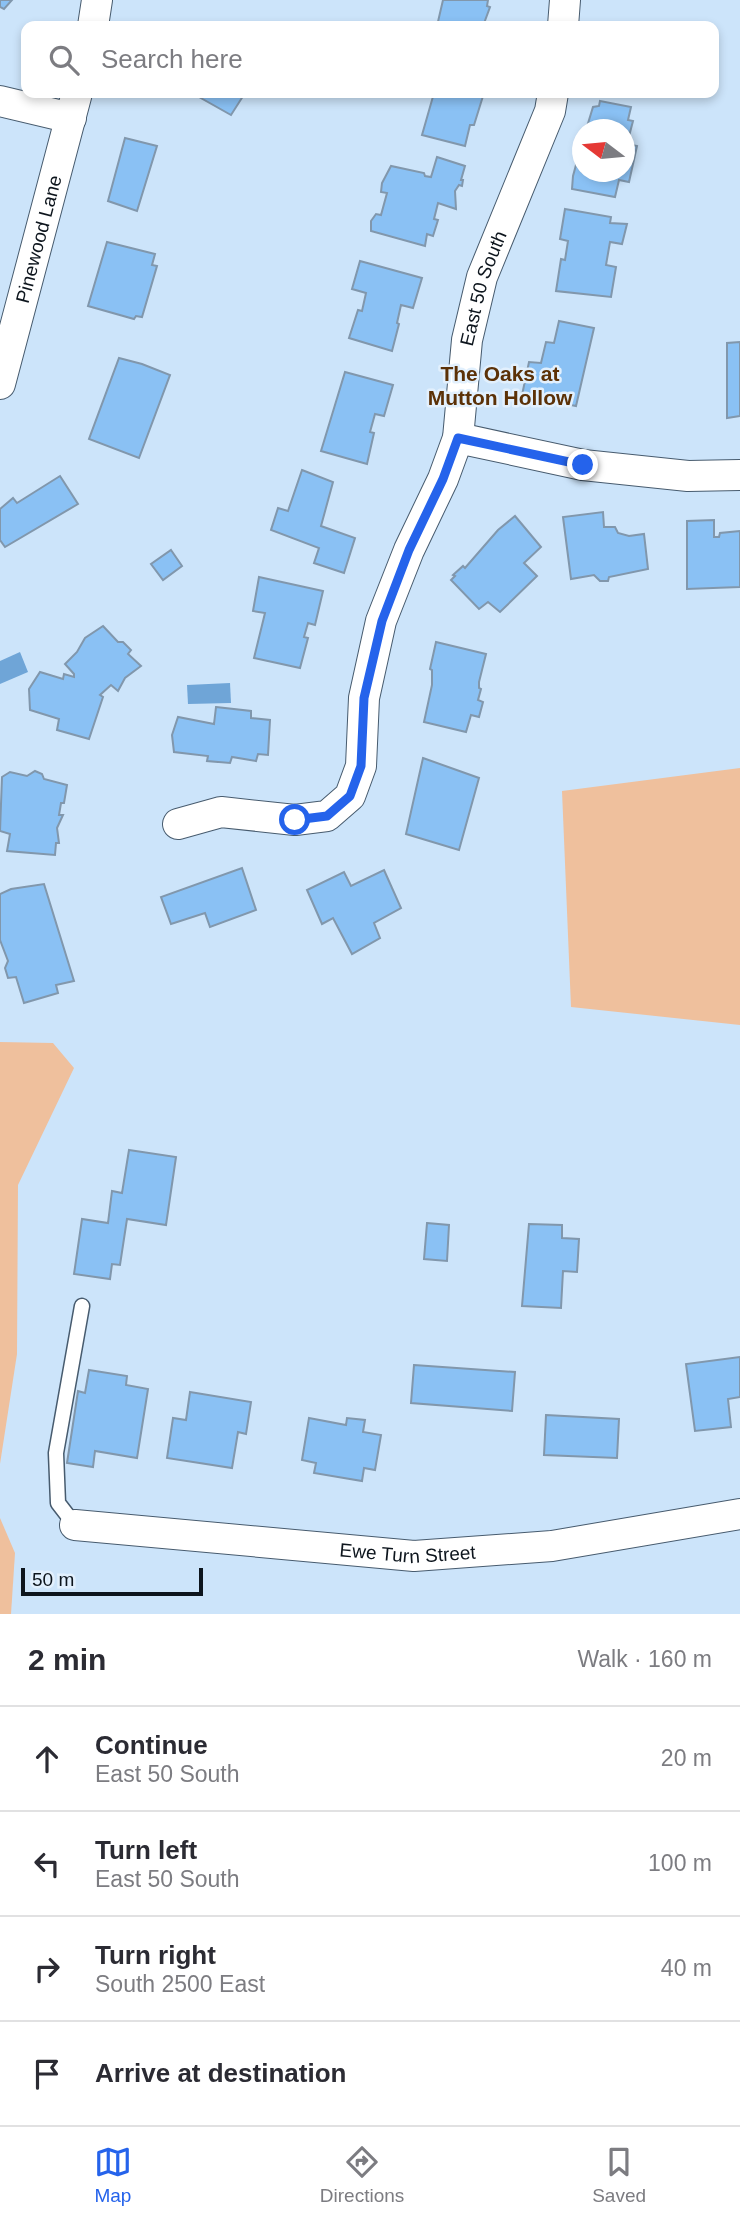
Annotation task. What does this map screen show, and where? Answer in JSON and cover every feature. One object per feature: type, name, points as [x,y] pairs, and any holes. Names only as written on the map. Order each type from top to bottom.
[{"type":"street","points":[[94,21],[97,0]]},
{"type":"street","points":[[563,21],[565,0]]},
{"type":"street","name":"East 50 South","points":[[178,824],[221,812],[295,820],[327,816],[350,796],[361,766],[364,698],[382,621],[409,550],[443,479],[458,438],[467,340],[482,277],[550,111],[552,98]]},
{"type":"street","points":[[0,101],[74,106]]},
{"type":"street","name":"Pinewood Lane","points":[[0,384],[74,106]]},
{"type":"street","points":[[458,438],[583,465],[688,476],[740,475]]},
{"type":"street","name":"Ewe Turn Street","points":[[75,1525],[414,1556],[552,1546],[740,1514]]},
{"type":"lane","points":[[75,1525],[58,1503],[56,1453],[82,1306]]},
{"type":"shaded area","points":[[740,768],[740,1025],[571,1007],[562,791]]},
{"type":"shaded area","points":[[0,1042],[53,1043],[74,1068],[18,1185],[17,1354],[0,1464]]},
{"type":"shaded area","points":[[0,1518],[15,1553],[11,1614],[0,1614]]},
{"type":"water","points":[[20,652],[28,672],[0,684],[0,661]]},
{"type":"water","points":[[230,683],[231,703],[188,704],[187,685]]},
{"type":"building","points":[[0,0],[12,0],[4,9],[0,7]]},
{"type":"building","points":[[443,0],[488,0],[487,6],[490,7],[485,21],[438,21]]},
{"type":"building","points":[[201,98],[242,98],[231,115]]},
{"type":"building","points":[[433,98],[482,98],[474,125],[470,125],[465,146],[422,135]]},
{"type":"building","points":[[600,101],[631,107],[628,119],[589,119],[593,107],[599,106]]},
{"type":"building","points":[[125,138],[157,146],[137,211],[108,201]]},
{"type":"building","points":[[437,157],[465,166],[462,186],[459,185],[455,191],[456,209],[438,203],[434,219],[438,220],[433,236],[427,234],[425,246],[371,231],[371,221],[376,214],[381,215],[387,193],[381,192],[382,183],[391,166],[431,177]]},
{"type":"building","points":[[573,182],[619,182],[615,197],[572,189]]},
{"type":"building","points":[[565,209],[611,217],[610,223],[627,224],[622,244],[610,242],[606,265],[616,267],[611,297],[556,291],[561,259],[565,260],[568,241],[560,239]]},
{"type":"building","points":[[107,242],[155,254],[152,265],[157,266],[142,317],[136,316],[134,319],[88,306]]},
{"type":"building","points":[[360,261],[422,278],[413,308],[401,305],[392,351],[349,338],[358,310],[362,311],[366,293],[352,289]]},
{"type":"building","points":[[559,321],[594,328],[576,406],[522,395],[529,362],[541,363],[546,342],[554,343]]},
{"type":"building","points":[[740,342],[740,416],[727,418],[727,343]]},
{"type":"building","points":[[119,358],[170,375],[139,458],[89,439]]},
{"type":"building","points":[[345,372],[393,385],[384,416],[375,414],[367,464],[321,451]]},
{"type":"building","points":[[302,470],[333,482],[321,526],[355,538],[344,573],[314,563],[319,548],[271,530],[278,508],[288,511]]},
{"type":"building","points":[[60,476],[78,504],[5,547],[0,540],[0,509],[13,498],[17,503]]},
{"type":"building","points":[[603,512],[604,527],[615,527],[618,533],[629,536],[644,534],[648,569],[609,577],[608,581],[600,581],[594,575],[571,579],[563,517]]},
{"type":"building","points":[[515,516],[541,547],[524,563],[537,576],[500,612],[488,602],[479,609],[451,580],[498,530]]},
{"type":"building","points":[[714,520],[714,537],[719,537],[720,533],[740,531],[740,587],[687,589],[687,521]]},
{"type":"building","points":[[171,550],[182,566],[163,580],[151,564]]},
{"type":"building","points":[[259,577],[323,591],[315,625],[308,623],[304,637],[308,638],[300,668],[254,658],[265,613],[253,611]]},
{"type":"building","points":[[103,626],[118,642],[123,642],[131,650],[128,654],[141,666],[125,678],[118,691],[111,685],[100,695],[103,697],[89,739],[57,730],[59,719],[30,710],[29,689],[40,672],[63,679],[64,674],[74,677],[65,664],[77,652],[85,638]]},
{"type":"building","points":[[436,642],[486,654],[479,682],[481,689],[478,700],[483,702],[479,717],[471,715],[466,732],[424,722],[432,685],[430,669]]},
{"type":"building","points":[[216,707],[251,711],[251,718],[270,720],[268,755],[258,754],[256,761],[232,757],[230,763],[207,761],[208,756],[174,752],[172,735],[178,717],[214,724]]},
{"type":"building","points":[[423,758],[479,778],[459,850],[406,834]]},
{"type":"building","points":[[35,771],[42,774],[44,779],[67,785],[64,803],[61,803],[59,815],[63,815],[57,828],[59,843],[56,843],[55,855],[7,851],[10,834],[0,831],[2,777],[10,772],[27,776]]},
{"type":"building","points":[[242,868],[256,910],[210,927],[205,913],[171,924],[161,897]]},
{"type":"building","points":[[384,870],[401,908],[374,923],[380,938],[352,954],[333,918],[322,924],[307,890],[344,872],[351,886]]},
{"type":"building","points":[[44,884],[74,981],[56,985],[58,993],[24,1003],[16,977],[8,978],[5,968],[8,961],[0,940],[0,894],[11,889]]},
{"type":"building","points":[[129,1150],[176,1157],[166,1225],[127,1219],[120,1265],[112,1264],[110,1279],[74,1274],[82,1219],[108,1223],[112,1191],[122,1193]]},
{"type":"building","points":[[427,1223],[449,1225],[447,1261],[424,1259]]},
{"type":"building","points":[[529,1224],[562,1225],[562,1238],[579,1239],[577,1272],[563,1271],[561,1308],[522,1306]]},
{"type":"building","points":[[740,1357],[740,1397],[728,1399],[731,1427],[695,1431],[686,1364]]},
{"type":"building","points":[[414,1365],[515,1372],[512,1411],[411,1403]]},
{"type":"building","points":[[89,1370],[127,1376],[126,1385],[148,1389],[137,1458],[95,1451],[93,1467],[67,1463],[78,1391],[85,1393]]},
{"type":"building","points":[[190,1392],[251,1402],[246,1434],[238,1432],[232,1468],[167,1458],[173,1418],[186,1420]]},
{"type":"building","points":[[546,1415],[619,1419],[617,1458],[544,1455]]},
{"type":"building","points":[[309,1418],[346,1425],[347,1418],[365,1420],[363,1432],[381,1435],[375,1470],[364,1468],[362,1481],[314,1473],[316,1463],[302,1460]]},
{"type":"district","name":"The Oaks at Mutton Hollow","points":[[500,385]]},
{"type":"route","points":[[295,820],[327,816],[350,796],[361,766],[364,698],[382,621],[409,550],[443,479],[458,438],[583,465]]}]
